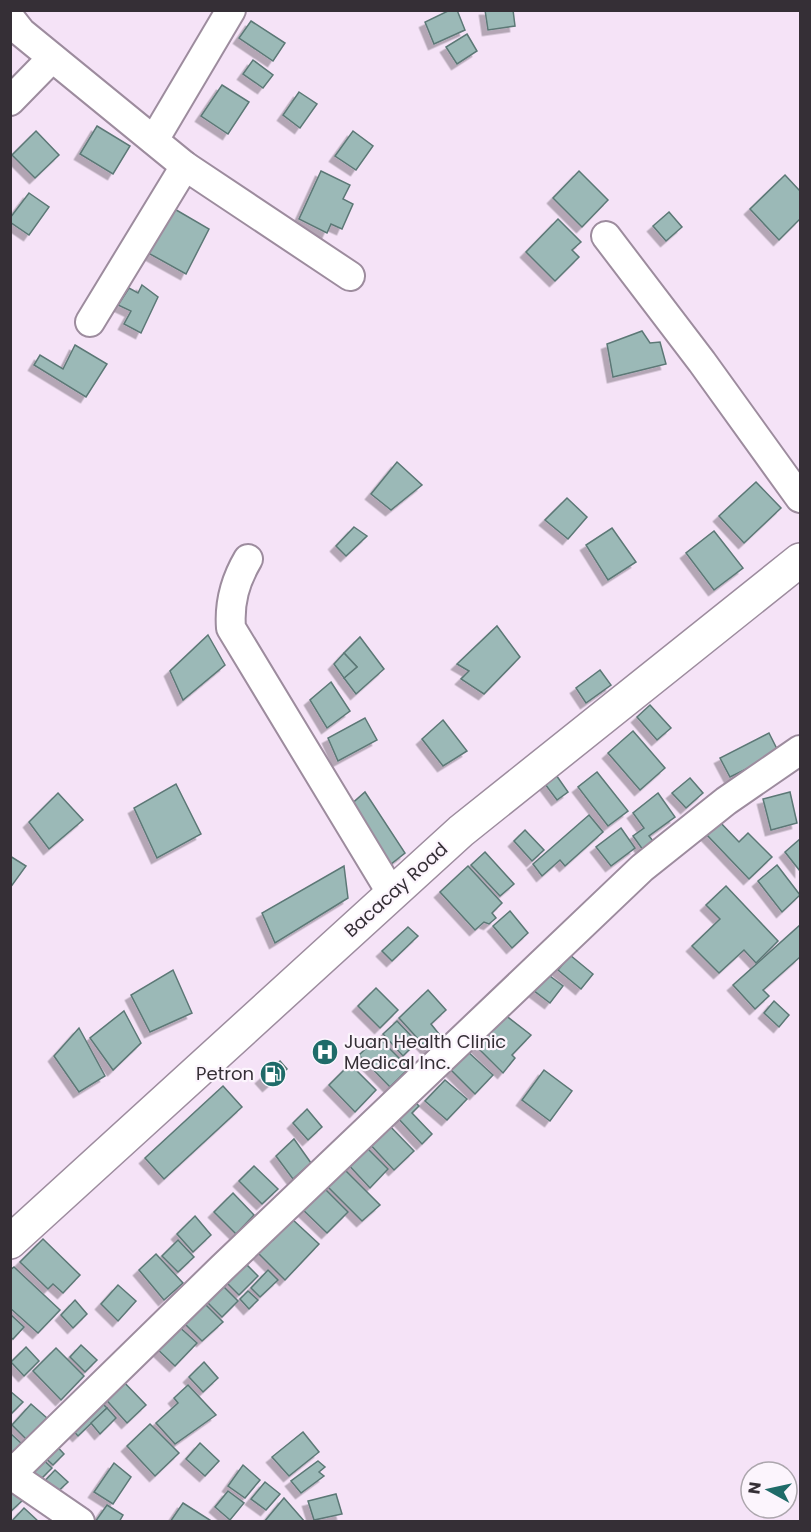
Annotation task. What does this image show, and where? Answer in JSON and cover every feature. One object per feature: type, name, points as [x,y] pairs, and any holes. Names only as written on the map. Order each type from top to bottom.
[{"type":"main road","name":"Bacacay Road","points":[[10,1242],[461,831],[801,560]]},
{"type":"street","points":[[154,140],[231,10]]},
{"type":"street","points":[[10,18],[21,33],[185,166],[350,276]]},
{"type":"street","points":[[10,101],[52,58]]},
{"type":"street","points":[[90,322],[185,166]]},
{"type":"street","points":[[606,236],[801,498]]},
{"type":"street","points":[[248,559],[237,578],[229,611],[231,628],[392,894]]},
{"type":"street","points":[[80,1521],[11,1474],[222,1268],[642,868],[726,801],[801,750]]},
{"type":"building","points":[[450,10],[457,10],[465,30],[434,44],[425,22]]},
{"type":"building","points":[[485,10],[513,10],[515,26],[488,30]]},
{"type":"building","points":[[251,21],[285,43],[273,61],[239,38]]},
{"type":"building","points":[[467,34],[477,51],[457,64],[446,47]]},
{"type":"building","points":[[253,60],[273,75],[263,88],[243,74]]},
{"type":"building","points":[[222,85],[249,102],[228,134],[201,116]]},
{"type":"building","points":[[299,92],[317,104],[300,128],[283,115]]},
{"type":"building","points":[[97,126],[130,146],[113,174],[80,154]]},
{"type":"building","points":[[36,131],[59,155],[35,178],[12,155]]},
{"type":"building","points":[[353,131],[373,146],[356,170],[335,156]]},
{"type":"building","points":[[321,171],[350,185],[343,199],[353,204],[342,229],[331,224],[327,233],[299,219]]},
{"type":"building","points":[[579,171],[608,200],[582,227],[553,198]]},
{"type":"building","points":[[785,175],[800,191],[800,219],[779,240],[750,209]]},
{"type":"building","points":[[29,193],[49,207],[29,235],[10,222],[10,218]]},
{"type":"building","points":[[166,204],[209,229],[186,274],[141,249]]},
{"type":"building","points":[[669,212],[682,227],[666,241],[653,226]]},
{"type":"building","points":[[558,219],[581,242],[572,250],[579,257],[555,281],[526,252]]},
{"type":"building","points":[[142,285],[158,297],[141,333],[124,324],[131,311],[118,305],[129,288],[138,293]]},
{"type":"building","points":[[642,331],[650,343],[660,342],[666,364],[613,377],[607,344]]},
{"type":"building","points":[[75,345],[107,364],[86,397],[34,365],[40,355],[63,369]]},
{"type":"building","points":[[397,462],[422,485],[391,510],[371,494]]},
{"type":"building","points":[[756,482],[781,508],[744,543],[719,516]]},
{"type":"building","points":[[567,498],[587,517],[568,539],[545,520]]},
{"type":"building","points":[[354,527],[367,536],[346,556],[336,546]]},
{"type":"building","points":[[612,528],[636,562],[608,580],[586,545]]},
{"type":"building","points":[[714,531],[743,568],[714,590],[686,553]]},
{"type":"building","points":[[497,626],[520,657],[484,694],[461,679],[469,671],[457,664]]},
{"type":"building","points":[[208,635],[225,665],[183,700],[170,671]]},
{"type":"building","points":[[360,637],[384,669],[356,694],[344,678],[357,667],[344,653]]},
{"type":"building","points":[[344,653],[357,667],[344,678],[334,664]]},
{"type":"building","points":[[600,670],[611,685],[586,703],[576,688]]},
{"type":"building","points":[[331,682],[350,711],[327,728],[310,700]]},
{"type":"building","points":[[650,705],[671,728],[657,740],[637,717]]},
{"type":"building","points":[[365,718],[377,740],[338,761],[328,738]]},
{"type":"building","points":[[443,720],[467,751],[443,766],[422,739]]},
{"type":"building","points":[[633,731],[665,768],[640,790],[608,753]]},
{"type":"building","points":[[769,733],[779,753],[730,777],[720,758]]},
{"type":"building","points":[[554,772],[568,792],[557,800],[542,780]]},
{"type":"building","points":[[597,772],[628,811],[608,826],[578,787]]},
{"type":"building","points":[[690,778],[703,793],[686,808],[672,793]]},
{"type":"building","points":[[176,784],[201,834],[157,858],[134,808]]},
{"type":"building","points":[[365,792],[405,853],[386,868],[347,808]]},
{"type":"building","points":[[790,792],[797,823],[771,830],[763,799]]},
{"type":"building","points":[[58,793],[83,820],[49,849],[29,822]]},
{"type":"building","points":[[658,793],[675,817],[649,836],[654,842],[643,850],[633,836],[644,828],[633,813]]},
{"type":"building","points":[[589,815],[603,832],[565,866],[560,860],[542,876],[533,864]]},
{"type":"building","points":[[718,820],[739,842],[748,833],[772,857],[749,879],[705,833]]},
{"type":"building","points":[[621,828],[635,848],[611,866],[596,847]]},
{"type":"building","points":[[525,830],[544,850],[532,861],[514,841]]},
{"type":"building","points":[[800,839],[800,871],[785,852]]},
{"type":"building","points":[[485,852],[514,884],[500,896],[471,865]]},
{"type":"building","points":[[10,856],[26,866],[10,888]]},
{"type":"building","points":[[777,865],[800,895],[782,912],[758,881]]},
{"type":"building","points":[[344,866],[348,898],[275,943],[262,913]]},
{"type":"building","points":[[468,866],[502,903],[492,913],[496,918],[489,924],[484,922],[475,930],[440,892]]},
{"type":"building","points":[[726,886],[778,941],[756,963],[744,950],[719,973],[692,946],[720,919],[706,905]]},
{"type":"building","points":[[510,911],[528,933],[512,948],[493,926]]},
{"type":"building","points":[[800,925],[800,957],[763,990],[769,996],[755,1009],[733,985]]},
{"type":"building","points":[[408,927],[418,936],[392,961],[382,951]]},
{"type":"building","points":[[570,955],[593,974],[581,989],[558,970]]},
{"type":"building","points":[[173,970],[192,1013],[150,1032],[131,995]]},
{"type":"building","points":[[546,973],[563,986],[550,1003],[533,990]]},
{"type":"building","points":[[376,988],[398,1010],[380,1028],[358,1006]]},
{"type":"building","points":[[428,990],[446,1010],[431,1024],[443,1039],[430,1052],[399,1018]]},
{"type":"building","points":[[774,1001],[789,1015],[779,1027],[764,1013]]},
{"type":"building","points":[[124,1011],[141,1043],[113,1070],[90,1038]]},
{"type":"building","points":[[505,1015],[531,1035],[512,1055],[515,1058],[503,1073],[475,1045]]},
{"type":"building","points":[[397,1021],[417,1042],[403,1056],[383,1034]]},
{"type":"building","points":[[79,1028],[105,1076],[79,1092],[54,1056]]},
{"type":"building","points":[[378,1037],[409,1068],[390,1087],[359,1055]]},
{"type":"building","points":[[466,1050],[493,1075],[475,1094],[448,1067]]},
{"type":"building","points":[[280,1061],[287,1069],[268,1086],[261,1078]]},
{"type":"building","points":[[350,1064],[376,1090],[355,1112],[329,1085]]},
{"type":"building","points":[[544,1070],[572,1091],[550,1121],[522,1100]]},
{"type":"building","points":[[445,1080],[467,1099],[447,1120],[425,1101]]},
{"type":"building","points":[[223,1086],[242,1107],[164,1179],[145,1158]]},
{"type":"building","points":[[414,1101],[419,1106],[412,1113],[432,1134],[422,1144],[397,1117]]},
{"type":"building","points":[[307,1109],[322,1127],[308,1140],[293,1123]]},
{"type":"building","points":[[385,1121],[414,1151],[394,1170],[366,1140]]},
{"type":"building","points":[[294,1139],[311,1163],[293,1179],[276,1156]]},
{"type":"building","points":[[362,1143],[388,1169],[370,1188],[344,1160]]},
{"type":"building","points":[[254,1166],[278,1189],[262,1204],[239,1181]]},
{"type":"building","points":[[341,1166],[380,1205],[362,1221],[323,1182]]},
{"type":"building","points":[[321,1185],[348,1212],[327,1233],[299,1206]]},
{"type":"building","points":[[233,1193],[254,1215],[236,1234],[214,1212]]},
{"type":"building","points":[[195,1216],[211,1235],[193,1252],[177,1234]]},
{"type":"building","points":[[292,1219],[319,1244],[285,1280],[254,1249],[269,1235],[273,1240]]},
{"type":"building","points":[[43,1239],[80,1275],[63,1293],[53,1284],[48,1289],[20,1262]]},
{"type":"building","points":[[178,1240],[194,1257],[178,1272],[162,1256]]},
{"type":"building","points":[[156,1254],[183,1283],[164,1300],[139,1270]]},
{"type":"building","points":[[243,1261],[258,1276],[239,1295],[223,1279]]},
{"type":"building","points":[[14,1267],[60,1310],[38,1333],[10,1308],[10,1270]]},
{"type":"building","points":[[268,1270],[278,1280],[260,1297],[251,1288]]},
{"type":"building","points":[[219,1282],[238,1301],[222,1317],[202,1297]]},
{"type":"building","points":[[118,1285],[136,1301],[118,1321],[101,1304]]},
{"type":"building","points":[[248,1291],[258,1300],[249,1309],[240,1299]]},
{"type":"building","points":[[200,1299],[223,1322],[202,1341],[180,1319]]},
{"type":"building","points":[[75,1300],[87,1314],[73,1328],[61,1315]]},
{"type":"building","points":[[10,1314],[24,1327],[13,1339],[10,1337]]},
{"type":"building","points":[[175,1323],[197,1343],[175,1366],[153,1345]]},
{"type":"building","points":[[81,1345],[97,1360],[85,1372],[70,1357]]},
{"type":"building","points":[[26,1347],[39,1361],[24,1376],[11,1362]]},
{"type":"building","points":[[56,1348],[84,1376],[61,1400],[33,1371]]},
{"type":"building","points":[[204,1362],[218,1378],[203,1392],[189,1377]]},
{"type":"building","points":[[119,1377],[146,1405],[127,1423],[101,1394]]},
{"type":"building","points":[[188,1385],[216,1415],[175,1444],[156,1423],[178,1403],[174,1398]]},
{"type":"building","points":[[10,1391],[23,1402],[10,1415]]},
{"type":"building","points":[[96,1397],[107,1408],[78,1436],[68,1425]]},
{"type":"building","points":[[31,1404],[47,1418],[26,1439],[12,1425]]},
{"type":"building","points":[[107,1408],[116,1418],[100,1434],[91,1423]]},
{"type":"building","points":[[150,1424],[179,1453],[155,1476],[127,1446]]},
{"type":"building","points":[[303,1432],[319,1452],[289,1476],[272,1457]]},
{"type":"building","points":[[10,1433],[22,1444],[10,1457]]},
{"type":"building","points":[[52,1441],[64,1454],[53,1465],[40,1453]]},
{"type":"building","points":[[200,1443],[219,1461],[205,1476],[186,1459]]},
{"type":"building","points":[[38,1455],[52,1468],[35,1485],[22,1473]]},
{"type":"building","points":[[318,1461],[325,1467],[319,1472],[324,1476],[301,1493],[291,1481]]},
{"type":"building","points":[[114,1463],[131,1477],[113,1504],[94,1492]]},
{"type":"building","points":[[243,1465],[260,1480],[245,1498],[228,1486]]},
{"type":"building","points":[[55,1470],[68,1482],[51,1498],[39,1487]]},
{"type":"building","points":[[265,1482],[280,1494],[266,1510],[251,1499]]},
{"type":"building","points":[[10,1488],[23,1500],[10,1512]]},
{"type":"building","points":[[228,1491],[244,1503],[230,1520],[215,1507]]},
{"type":"building","points":[[336,1494],[342,1514],[314,1520],[308,1501]]},
{"type":"building","points":[[284,1498],[305,1522],[264,1522]]},
{"type":"building","points":[[183,1503],[213,1522],[170,1522]]},
{"type":"building","points":[[107,1505],[123,1515],[119,1522],[95,1522]]},
{"type":"building","points":[[24,1508],[38,1521],[11,1522]]},
{"type":"place","name":"Juan Health Clinic Medical Inc.","points":[[325,1052]]},
{"type":"place","name":"Petron","points":[[273,1074]]}]
